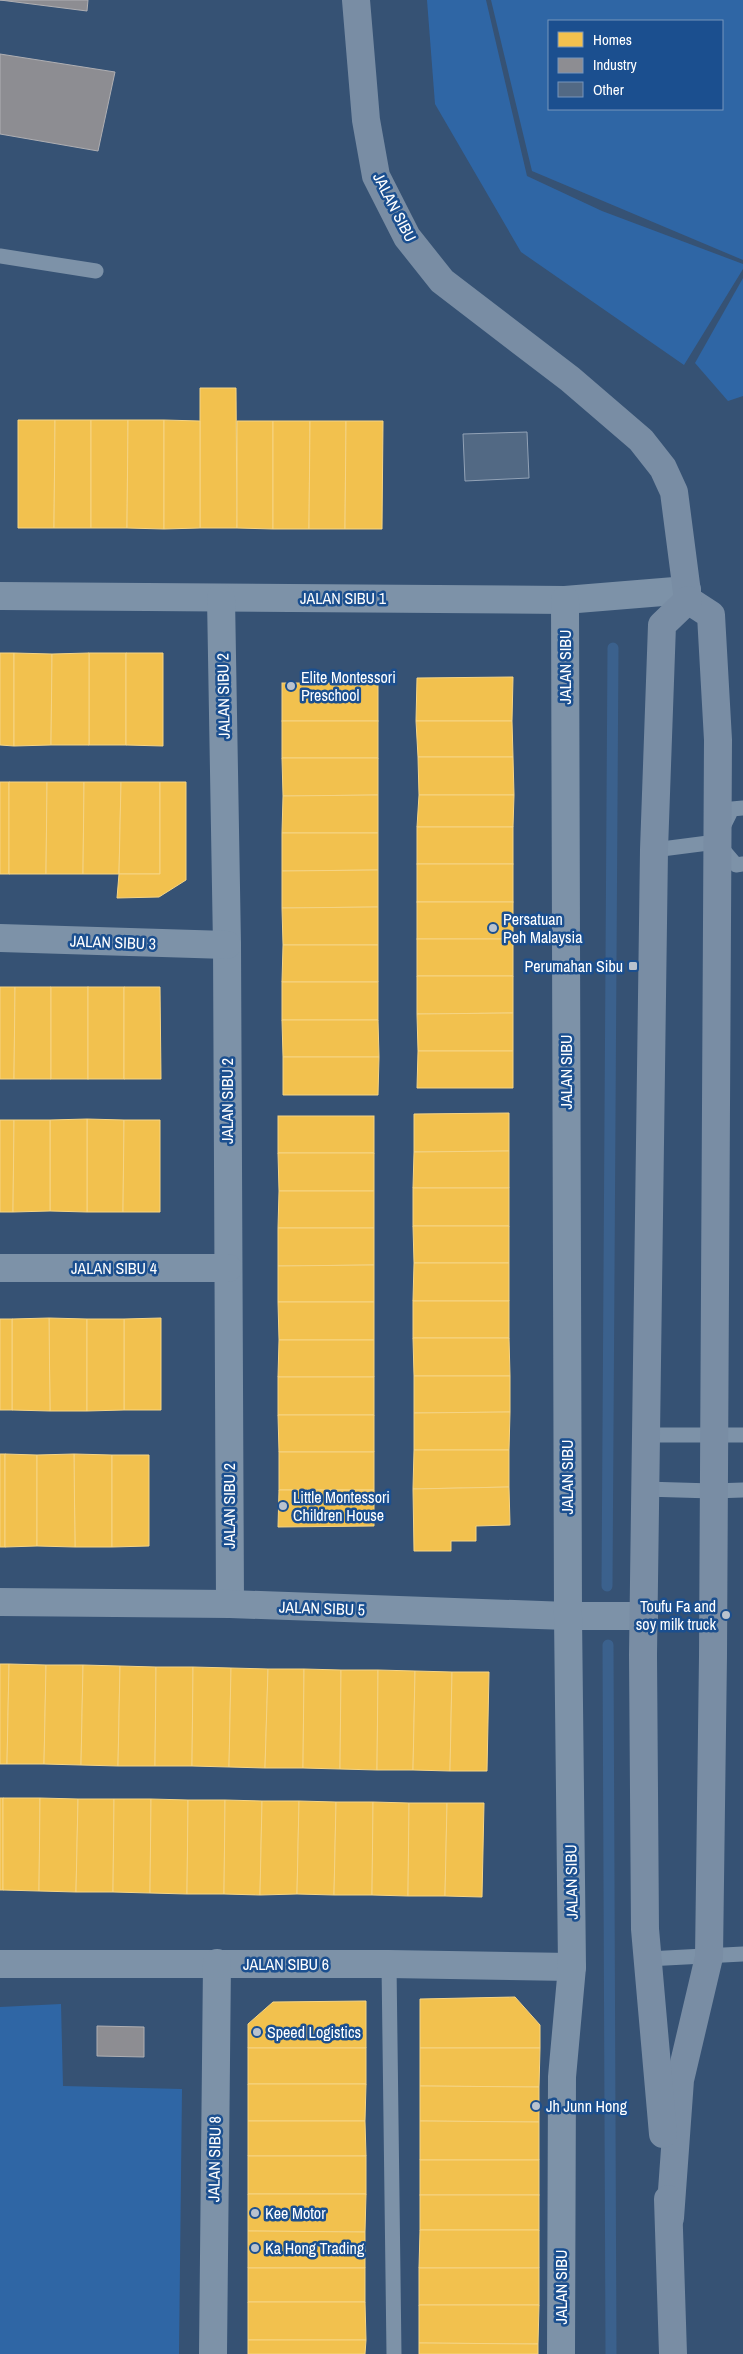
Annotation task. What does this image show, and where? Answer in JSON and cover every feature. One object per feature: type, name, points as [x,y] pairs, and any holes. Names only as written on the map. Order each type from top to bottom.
[{"type":"street","name":"JALAN SIBU","points":[[356,0],[366,120],[376,176],[408,237],[442,281],[570,379],[641,440],[663,468],[674,492],[687,595]]},
{"type":"street","name":"JALAN SIBU 1","points":[[0,596],[565,600],[687,595]]},
{"type":"street","points":[[670,2218],[680,2080],[709,1957],[718,740],[711,615],[687,595],[662,625],[654,850],[644,1489],[645,1920],[670,2218],[673,2354]]},
{"type":"street","name":"JALAN SIBU 2","points":[[221,598],[227,945],[230,1604]]},
{"type":"street","name":"JALAN SIBU","points":[[561,2354],[562,2077],[572,1967],[568,1616],[565,600]]},
{"type":"street","name":"JALAN SIBU 3","points":[[0,938],[227,945]]},
{"type":"street","name":"JALAN SIBU 4","points":[[0,1268],[228,1268]]},
{"type":"street","name":"JALAN SIBU 5","points":[[0,1602],[230,1604],[568,1616],[644,1616]]},
{"type":"street","name":"JALAN SIBU 6","points":[[0,1964],[389,1964],[572,1967]]},
{"type":"street","name":"JALAN SIBU 8","points":[[213,2354],[217,1964]]},
{"type":"lane","points":[[0,256],[96,271]]},
{"type":"lane","points":[[716,842],[732,809],[743,808]]},
{"type":"lane","points":[[654,850],[716,842]]},
{"type":"lane","points":[[716,842],[736,865],[743,864]]},
{"type":"lane","points":[[646,1435],[743,1435]]},
{"type":"lane","points":[[644,1489],[743,1490]]},
{"type":"lane","points":[[648,1959],[743,1954]]},
{"type":"lane","points":[[389,1964],[394,2354]]},
{"type":"shaded area","points":[[427,0],[486,0],[527,176],[602,211],[743,264],[743,269],[684,365],[521,252],[435,104]]},
{"type":"shaded area","points":[[491,0],[743,0],[743,260],[532,171]]},
{"type":"shaded area","points":[[743,278],[743,396],[728,401],[695,363]]},
{"type":"shaded area","points":[[61,2004],[63,2086],[182,2089],[179,2354],[0,2354],[0,2007]]},
{"type":"building: Homes","points":[[200,388],[236,388],[237,528],[200,528]]},
{"type":"building: Homes","points":[[18,420],[55,420],[54,528],[18,528]]},
{"type":"building: Homes","points":[[55,420],[91,420],[91,528],[54,528]]},
{"type":"building: Homes","points":[[91,420],[128,420],[127,528],[91,528]]},
{"type":"building: Homes","points":[[128,420],[164,420],[164,529],[127,528]]},
{"type":"building: Homes","points":[[164,420],[200,421],[200,528],[164,529]]},
{"type":"building: Homes","points":[[237,421],[273,421],[273,529],[237,528]]},
{"type":"building: Homes","points":[[273,421],[310,421],[309,529],[273,529]]},
{"type":"building: Homes","points":[[310,421],[346,421],[345,529],[309,529]]},
{"type":"building: Homes","points":[[346,421],[383,421],[382,529],[345,529]]},
{"type":"building: Homes","points":[[0,653],[14,653],[14,746],[0,745]]},
{"type":"building: Homes","points":[[14,653],[52,654],[51,745],[14,746]]},
{"type":"building: Homes","points":[[89,653],[126,653],[126,745],[89,745]]},
{"type":"building: Homes","points":[[89,653],[89,745],[51,745],[52,654]]},
{"type":"building: Homes","points":[[126,653],[163,653],[163,746],[126,745]]},
{"type":"building: Homes","points":[[513,677],[512,721],[416,721],[417,678]]},
{"type":"building: Homes","points":[[282,683],[378,683],[378,721],[282,721]]},
{"type":"building: Homes","points":[[282,721],[378,721],[378,758],[282,758]]},
{"type":"building: Homes","points":[[416,721],[512,721],[513,757],[418,757]]},
{"type":"building: Homes","points":[[418,757],[513,757],[514,795],[419,795]]},
{"type":"building: Homes","points":[[282,758],[378,758],[378,795],[283,796]]},
{"type":"building: Homes","points":[[0,782],[9,782],[9,874],[0,874]]},
{"type":"building: Homes","points":[[9,782],[47,782],[46,874],[9,874]]},
{"type":"building: Homes","points":[[47,782],[84,782],[83,874],[46,874]]},
{"type":"building: Homes","points":[[84,782],[121,782],[119,874],[83,874]]},
{"type":"building: Homes","points":[[121,782],[160,782],[160,874],[119,874]]},
{"type":"building: Homes","points":[[160,782],[186,782],[186,880],[159,897],[117,898],[119,874],[160,874]]},
{"type":"building: Homes","points":[[378,795],[378,833],[282,833],[283,796]]},
{"type":"building: Homes","points":[[419,795],[514,795],[513,827],[417,827]]},
{"type":"building: Homes","points":[[417,827],[513,827],[513,864],[417,864]]},
{"type":"building: Homes","points":[[282,833],[378,833],[378,870],[282,871]]},
{"type":"building: Homes","points":[[417,864],[513,864],[513,902],[417,902]]},
{"type":"building: Homes","points":[[378,870],[378,907],[282,908],[282,871]]},
{"type":"building: Homes","points":[[417,902],[513,902],[513,939],[417,939]]},
{"type":"building: Homes","points":[[378,907],[378,945],[283,945],[282,908]]},
{"type":"building: Homes","points":[[417,939],[513,939],[513,976],[417,976]]},
{"type":"building: Homes","points":[[283,945],[378,945],[378,982],[282,982]]},
{"type":"building: Homes","points":[[417,976],[513,976],[513,1013],[417,1014]]},
{"type":"building: Homes","points":[[282,982],[378,982],[378,1020],[282,1020]]},
{"type":"building: Homes","points":[[0,987],[15,987],[14,1079],[0,1079]]},
{"type":"building: Homes","points":[[15,987],[51,987],[51,1079],[14,1079]]},
{"type":"building: Homes","points":[[51,987],[88,987],[88,1079],[51,1079]]},
{"type":"building: Homes","points":[[88,987],[124,987],[124,1079],[88,1079]]},
{"type":"building: Homes","points":[[124,987],[160,987],[161,1079],[124,1079]]},
{"type":"building: Homes","points":[[513,1013],[513,1051],[418,1051],[417,1014]]},
{"type":"building: Homes","points":[[282,1020],[378,1020],[379,1057],[283,1057]]},
{"type":"building: Homes","points":[[418,1051],[513,1051],[513,1088],[417,1088]]},
{"type":"building: Homes","points":[[283,1057],[379,1057],[378,1095],[283,1095]]},
{"type":"building: Homes","points":[[509,1113],[509,1151],[414,1152],[414,1114]]},
{"type":"building: Homes","points":[[278,1116],[374,1116],[374,1153],[278,1153]]},
{"type":"building: Homes","points":[[87,1119],[124,1120],[123,1212],[87,1212]]},
{"type":"building: Homes","points":[[87,1119],[87,1212],[50,1211],[50,1120]]},
{"type":"building: Homes","points":[[0,1120],[14,1120],[13,1212],[0,1212]]},
{"type":"building: Homes","points":[[14,1120],[50,1120],[50,1211],[13,1212]]},
{"type":"building: Homes","points":[[124,1120],[160,1120],[160,1212],[123,1212]]},
{"type":"building: Homes","points":[[509,1151],[509,1188],[413,1188],[414,1152]]},
{"type":"building: Homes","points":[[278,1153],[374,1153],[374,1191],[279,1191]]},
{"type":"building: Homes","points":[[413,1188],[509,1188],[509,1226],[413,1226]]},
{"type":"building: Homes","points":[[279,1191],[374,1191],[374,1228],[278,1228]]},
{"type":"building: Homes","points":[[413,1226],[509,1226],[509,1263],[414,1263]]},
{"type":"building: Homes","points":[[278,1228],[374,1228],[374,1265],[278,1266]]},
{"type":"building: Homes","points":[[414,1263],[509,1263],[509,1301],[413,1301]]},
{"type":"building: Homes","points":[[374,1265],[374,1302],[278,1302],[278,1266]]},
{"type":"building: Homes","points":[[413,1301],[509,1301],[509,1338],[413,1338]]},
{"type":"building: Homes","points":[[278,1302],[374,1302],[374,1340],[279,1340]]},
{"type":"building: Homes","points":[[49,1318],[87,1319],[87,1411],[50,1411]]},
{"type":"building: Homes","points":[[49,1318],[50,1411],[12,1410],[12,1319]]},
{"type":"building: Homes","points":[[161,1318],[161,1410],[124,1410],[124,1319]]},
{"type":"building: Homes","points":[[0,1319],[12,1319],[12,1410],[0,1410]]},
{"type":"building: Homes","points":[[87,1319],[124,1319],[124,1410],[87,1411]]},
{"type":"building: Homes","points":[[413,1338],[509,1338],[510,1376],[414,1376]]},
{"type":"building: Homes","points":[[279,1340],[374,1340],[374,1377],[278,1377]]},
{"type":"building: Homes","points":[[414,1376],[510,1376],[510,1412],[414,1413]]},
{"type":"building: Homes","points":[[278,1377],[374,1377],[374,1415],[278,1415]]},
{"type":"building: Homes","points":[[510,1412],[509,1450],[414,1450],[414,1413]]},
{"type":"building: Homes","points":[[278,1415],[374,1415],[374,1452],[279,1452]]},
{"type":"building: Homes","points":[[414,1450],[509,1450],[509,1487],[413,1489]]},
{"type":"building: Homes","points":[[279,1452],[374,1452],[374,1490],[279,1490]]},
{"type":"building: Homes","points":[[0,1454],[5,1454],[5,1547],[0,1547]]},
{"type":"building: Homes","points":[[5,1454],[37,1455],[37,1546],[5,1547]]},
{"type":"building: Homes","points":[[74,1454],[112,1455],[112,1547],[75,1547]]},
{"type":"building: Homes","points":[[74,1454],[75,1547],[37,1546],[37,1455]]},
{"type":"building: Homes","points":[[112,1455],[149,1455],[149,1546],[112,1547]]},
{"type":"building: Homes","points":[[509,1487],[510,1525],[476,1526],[476,1541],[451,1541],[451,1551],[414,1551],[413,1489]]},
{"type":"building: Homes","points":[[279,1490],[374,1490],[374,1526],[278,1527]]},
{"type":"building: Homes","points":[[0,1664],[9,1664],[7,1764],[0,1764]]},
{"type":"building: Homes","points":[[9,1664],[46,1665],[44,1764],[7,1764]]},
{"type":"building: Homes","points":[[46,1665],[83,1665],[81,1765],[44,1764]]},
{"type":"building: Homes","points":[[83,1665],[120,1666],[118,1766],[81,1765]]},
{"type":"building: Homes","points":[[120,1666],[156,1667],[155,1766],[118,1766]]},
{"type":"building: Homes","points":[[156,1667],[193,1667],[192,1766],[155,1766]]},
{"type":"building: Homes","points":[[193,1667],[231,1668],[229,1767],[192,1766]]},
{"type":"building: Homes","points":[[231,1668],[268,1669],[265,1768],[229,1767]]},
{"type":"building: Homes","points":[[268,1669],[304,1669],[303,1768],[265,1768]]},
{"type":"building: Homes","points":[[304,1669],[341,1670],[340,1769],[303,1768]]},
{"type":"building: Homes","points":[[341,1670],[378,1670],[377,1770],[340,1769]]},
{"type":"building: Homes","points":[[378,1670],[415,1671],[413,1770],[377,1770]]},
{"type":"building: Homes","points":[[415,1671],[452,1672],[450,1771],[413,1770]]},
{"type":"building: Homes","points":[[452,1672],[489,1672],[487,1771],[450,1771]]},
{"type":"building: Homes","points":[[0,1798],[3,1798],[3,1890],[0,1890]]},
{"type":"building: Homes","points":[[3,1798],[40,1798],[39,1891],[3,1890]]},
{"type":"building: Homes","points":[[40,1798],[78,1799],[76,1892],[39,1891]]},
{"type":"building: Homes","points":[[78,1799],[114,1799],[113,1892],[76,1892]]},
{"type":"building: Homes","points":[[114,1799],[151,1799],[150,1893],[113,1892]]},
{"type":"building: Homes","points":[[151,1799],[188,1800],[187,1894],[150,1893]]},
{"type":"building: Homes","points":[[188,1800],[225,1800],[224,1894],[187,1894]]},
{"type":"building: Homes","points":[[225,1800],[262,1801],[260,1895],[224,1894]]},
{"type":"building: Homes","points":[[262,1801],[299,1801],[297,1894],[260,1895]]},
{"type":"building: Homes","points":[[299,1801],[336,1802],[334,1895],[297,1894]]},
{"type":"building: Homes","points":[[336,1802],[373,1802],[372,1895],[334,1895]]},
{"type":"building: Homes","points":[[373,1802],[409,1803],[408,1896],[372,1895]]},
{"type":"building: Homes","points":[[409,1803],[447,1803],[445,1896],[408,1896]]},
{"type":"building: Homes","points":[[447,1803],[484,1803],[482,1897],[445,1896]]},
{"type":"building: Homes","points":[[515,1997],[540,2025],[540,2048],[420,2048],[420,1999]]},
{"type":"building: Homes","points":[[366,2001],[366,2048],[248,2048],[248,2024],[273,2002]]},
{"type":"building: Homes","points":[[248,2048],[366,2048],[366,2084],[248,2084]]},
{"type":"building: Homes","points":[[420,2048],[540,2048],[539,2087],[420,2086]]},
{"type":"building: Homes","points":[[248,2084],[366,2084],[365,2121],[248,2121]]},
{"type":"building: Homes","points":[[420,2086],[539,2087],[539,2122],[420,2121]]},
{"type":"building: Homes","points":[[248,2121],[365,2121],[366,2156],[248,2156]]},
{"type":"building: Homes","points":[[420,2121],[539,2122],[539,2160],[420,2160]]},
{"type":"building: Homes","points":[[248,2156],[366,2156],[366,2194],[248,2194]]},
{"type":"building: Homes","points":[[420,2160],[539,2160],[539,2195],[420,2195]]},
{"type":"building: Homes","points":[[248,2194],[366,2194],[365,2232],[248,2231]]},
{"type":"building: Homes","points":[[420,2195],[539,2195],[539,2230],[420,2230]]},
{"type":"building: Homes","points":[[420,2230],[539,2230],[539,2268],[419,2268]]},
{"type":"building: Homes","points":[[248,2231],[365,2232],[365,2268],[248,2268]]},
{"type":"building: Homes","points":[[248,2268],[365,2268],[365,2302],[248,2302]]},
{"type":"building: Homes","points":[[419,2268],[539,2268],[539,2305],[419,2305]]},
{"type":"building: Homes","points":[[248,2302],[365,2302],[366,2340],[248,2340]]},
{"type":"building: Homes","points":[[419,2305],[539,2305],[538,2344],[419,2343]]},
{"type":"building: Homes","points":[[248,2340],[366,2340],[365,2354],[248,2354]]},
{"type":"building: Homes","points":[[419,2343],[538,2344],[538,2354],[419,2354]]},
{"type":"building: Industry","points":[[0,0],[88,0],[87,11]]},
{"type":"building: Industry","points":[[0,54],[115,72],[98,151],[0,134]]},
{"type":"building: Industry","points":[[97,2026],[144,2027],[144,2057],[97,2056]]},
{"type":"building: Other","points":[[527,432],[529,478],[465,481],[463,434]]},
{"type":"waterway","points":[[607,1586],[613,648]]},
{"type":"waterway","points":[[608,1645],[611,2354]]},
{"type":"place","name":"Elite Montessori Preschool","points":[[291,686]]},
{"type":"place","name":"Persatuan Peh Malaysia","points":[[493,928]]},
{"type":"place","name":"Perumahan Sibu","points":[[633,966]]},
{"type":"place","name":"Little Montessori Children House","points":[[283,1506]]},
{"type":"place","name":"Toufu Fa and soy milk truck","points":[[726,1615]]},
{"type":"place","name":"Speed Logistics","points":[[257,2032]]},
{"type":"place","name":"Jh Junn Hong","points":[[536,2106]]},
{"type":"place","name":"Kee Motor","points":[[255,2213]]},
{"type":"place","name":"Ka Hong Trading","points":[[255,2248]]}]
